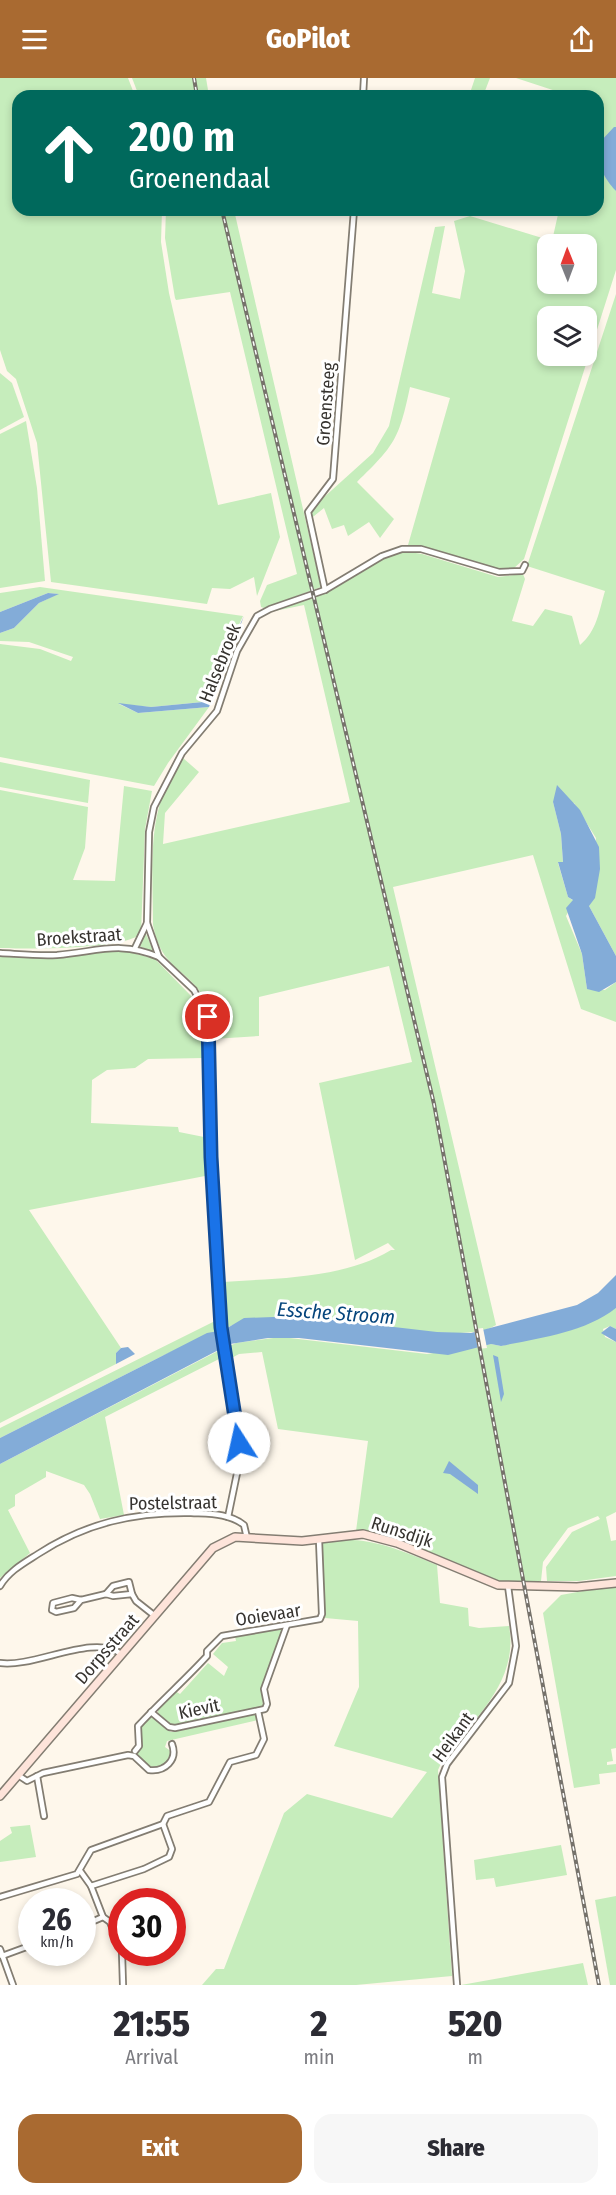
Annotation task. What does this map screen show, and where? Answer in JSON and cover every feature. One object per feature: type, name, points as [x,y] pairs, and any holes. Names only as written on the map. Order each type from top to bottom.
[{"type":"street","name":"Groensteeg","points":[[326,590],[308,512],[333,479],[354,216]]},
{"type":"street","name":"Halsebroek","points":[[159,957],[147,923],[149,832],[154,807],[182,753],[217,711],[246,632],[261,613],[326,590],[382,556],[410,548],[499,572],[522,571],[525,565]]},
{"type":"street","points":[[135,948],[147,923]]},
{"type":"street","name":"Broekstraat","points":[[0,953],[56,955],[101,947],[135,948],[159,957]]},
{"type":"street","points":[[159,957],[194,990],[208,1017],[211,1157],[221,1327],[223,1352],[241,1454],[228,1517]]},
{"type":"street","name":"Postelstraat","points":[[0,1586],[8,1575],[26,1562],[64,1538],[96,1524],[149,1514],[211,1514],[228,1517],[244,1525],[247,1538]]},
{"type":"street","name":"Runsdijk","points":[[247,1538],[292,1542],[344,1535],[373,1536],[507,1586],[577,1587],[616,1583]]},
{"type":"street","name":"Dorpsstraat","points":[[0,1796],[213,1548],[227,1539],[247,1538]]},
{"type":"street","name":"Ooievaar","points":[[135,1751],[139,1746],[138,1726],[172,1688],[182,1684],[207,1656],[207,1652],[218,1638],[317,1620],[322,1617],[319,1540]]},
{"type":"street","points":[[106,1594],[113,1586],[129,1582],[132,1594],[155,1616]]},
{"type":"street","name":"Heikant","points":[[457,1985],[442,1778],[447,1764],[509,1683],[516,1646],[507,1586]]},
{"type":"street","points":[[81,1600],[74,1608],[56,1612],[52,1610],[53,1603],[72,1598],[81,1600],[106,1594],[113,1596],[132,1594]]},
{"type":"street","points":[[0,1897],[36,1889],[81,1872],[92,1850],[163,1824],[167,1816],[209,1802],[230,1762],[256,1755],[264,1739],[258,1711],[266,1707],[264,1689],[287,1625]]},
{"type":"street","points":[[0,1663],[37,1660],[96,1646],[108,1647],[121,1654]]},
{"type":"street","name":"Kievit","points":[[151,1712],[171,1728],[258,1711]]},
{"type":"street","points":[[18,1775],[27,1781],[37,1776],[128,1755],[134,1756],[149,1770],[160,1770],[169,1765],[172,1759],[172,1744]]},
{"type":"street","points":[[37,1776],[44,1816]]},
{"type":"street","points":[[91,1886],[136,1872],[169,1857],[172,1849],[163,1824]]},
{"type":"street","points":[[81,1872],[91,1886],[103,1917],[108,1921]]},
{"type":"street","points":[[96,1920],[103,1917]]},
{"type":"street","points":[[0,1949],[12,1985]]},
{"type":"street","points":[[2,1956],[18,1950]]},
{"type":"street","points":[[123,1966],[124,1983]]},
{"type":"green space","points":[[0,78],[128,78],[133,90],[12,90],[12,216],[162,216],[161,242],[169,293],[218,505],[271,493],[280,537],[257,596],[254,577],[230,589],[212,588],[207,604],[51,582],[37,443],[16,379],[7,371],[0,350]]},
{"type":"green space","points":[[132,78],[206,78],[208,90],[137,90]]},
{"type":"green space","points":[[475,78],[490,78],[485,90],[471,90]]},
{"type":"green space","points":[[516,78],[616,78],[616,127],[604,139],[604,90],[553,90]]},
{"type":"green space","points":[[604,165],[607,178],[616,191],[616,270],[597,330],[597,306],[537,306],[537,366],[585,366],[524,559],[513,569],[501,570],[408,545],[450,398],[410,387],[394,440],[380,459],[357,482],[394,519],[380,538],[369,522],[348,536],[344,525],[332,529],[324,508],[309,520],[312,508],[373,453],[389,426],[435,227],[445,226],[432,293],[460,299],[465,271],[454,221],[470,216],[537,236],[537,294],[597,294],[597,234],[554,234],[558,216],[604,216]]},
{"type":"green space","points":[[166,216],[235,216],[321,587],[264,608],[261,607],[260,601],[267,585],[297,574],[230,292],[176,300],[165,238]]},
{"type":"green space","points":[[616,294],[616,956],[589,906],[596,838],[574,803],[553,802],[561,834],[563,863],[558,863],[568,897],[574,901],[566,916],[582,954],[587,989],[605,990],[616,982],[616,1022],[581,1009],[533,855],[393,887],[496,1325],[480,1331],[431,1332],[300,1316],[243,1322],[224,1330],[223,1282],[288,1278],[331,1272],[352,1267],[395,1250],[388,1243],[355,1260],[319,1083],[412,1062],[389,966],[259,997],[259,1036],[213,1039],[212,1019],[208,1005],[199,990],[162,951],[153,925],[152,860],[162,796],[183,758],[199,772],[165,813],[163,844],[350,802],[304,605],[265,613],[320,594],[377,560],[403,551],[422,554],[498,577],[523,574],[525,579],[512,621],[533,626],[545,609],[572,616],[580,645],[586,639],[597,620],[605,591],[527,566],[592,366],[597,366],[597,352]]},
{"type":"green space","points":[[0,373],[12,383],[24,417],[0,430]]},
{"type":"green space","points":[[26,421],[37,488],[45,581],[0,588],[0,434]]},
{"type":"green space","points":[[40,587],[243,616],[203,702],[151,707],[119,704],[138,713],[209,707],[154,786],[0,757],[0,644],[40,649],[71,661],[73,657],[29,642],[0,641],[0,633],[14,628],[39,603],[58,594],[48,593],[0,612],[0,593]]},
{"type":"green space","points":[[0,762],[90,780],[88,803],[0,787]]},
{"type":"green space","points":[[124,786],[152,791],[145,829],[141,933],[132,939],[117,943],[52,948],[0,948],[0,790],[88,807],[85,848],[73,880],[115,881]]},
{"type":"green space","points":[[145,932],[154,952],[139,946]]},
{"type":"green space","points":[[118,949],[155,959],[194,999],[201,1015],[204,1058],[148,1059],[135,1068],[107,1070],[92,1080],[91,1123],[178,1127],[179,1132],[204,1137],[205,1176],[29,1210],[121,1348],[116,1353],[116,1364],[0,1423],[0,955],[52,956]]},
{"type":"green space","points":[[616,1308],[616,1329],[610,1326],[603,1329],[605,1337],[616,1342],[616,1512],[606,1517],[611,1541],[616,1540],[616,1576],[579,1581],[547,1581],[546,1567],[572,1532],[600,1519],[598,1516],[568,1528],[543,1562],[541,1581],[502,1584],[403,1542],[356,1531],[368,1441],[278,1429],[262,1352],[239,1354],[226,1361],[225,1348],[236,1343],[281,1337],[427,1354],[491,1344],[501,1346],[580,1327]]},
{"type":"green space","points":[[215,1321],[216,1332],[162,1356],[0,1438],[0,1428]]},
{"type":"green space","points":[[218,1351],[219,1359],[105,1417],[124,1515],[100,1519],[84,1485],[46,1471],[46,1477],[15,1495],[15,1506],[8,1510],[30,1553],[0,1578],[0,1464]]},
{"type":"green space","points":[[339,1540],[377,1544],[437,1565],[440,1603],[468,1608],[469,1626],[479,1628],[509,1626],[510,1646],[501,1681],[481,1713],[444,1757],[438,1770],[452,1976],[356,1985],[202,1985],[216,1969],[224,1969],[284,1813],[307,1794],[392,1818],[427,1772],[334,1746],[359,1687],[358,1621],[325,1618],[322,1543]]},
{"type":"green space","points":[[616,1585],[616,1748],[611,1749],[613,1761],[607,1762],[607,1765],[616,1764],[616,1772],[599,1774],[600,1784],[574,1788],[543,1613],[561,1595]]},
{"type":"green space","points":[[281,1629],[283,1632],[262,1687],[263,1707],[174,1726],[158,1714],[158,1710],[175,1691],[180,1694],[208,1663],[224,1676],[228,1667],[213,1654],[222,1643],[236,1641],[235,1636]]},
{"type":"green space","points":[[252,1714],[257,1716],[258,1720],[167,1741],[165,1747],[172,1752],[164,1766],[148,1767],[137,1755],[142,1745],[139,1729],[151,1716],[171,1732]]},
{"type":"green space","points":[[30,1825],[36,1857],[0,1862],[0,1841],[12,1833],[10,1827]]},
{"type":"green space","points":[[561,1845],[567,1875],[496,1887],[494,1878],[476,1880],[474,1860]]},
{"type":"green space","points":[[616,1896],[616,1985],[610,1985],[595,1900]]},
{"type":"green space","points":[[583,1963],[588,1985],[461,1985]]},
{"type":"water","points":[[616,127],[616,191],[604,175],[604,138]]},
{"type":"water","points":[[48,593],[59,594],[39,603],[14,628],[0,633],[0,612]]},
{"type":"water","points":[[244,616],[209,707],[138,713],[118,703],[151,707],[203,702]]},
{"type":"water","points":[[557,785],[580,810],[599,847],[600,869],[595,898],[589,906],[616,956],[616,982],[599,992],[587,989],[582,954],[566,908],[573,900],[568,897],[558,862],[563,862],[561,834],[553,802]]},
{"type":"water","points":[[616,1275],[616,1308],[576,1329],[501,1346],[491,1344],[448,1355],[299,1338],[268,1338],[230,1344],[0,1464],[0,1438],[207,1333],[224,1330],[244,1318],[299,1316],[437,1332],[471,1333],[577,1305],[598,1293]]},
{"type":"water","points":[[610,1326],[616,1329],[616,1342],[601,1333]]},
{"type":"water","points":[[128,1347],[135,1354],[116,1364],[116,1353],[121,1348]]},
{"type":"water","points":[[493,1355],[498,1357],[504,1394],[501,1402]]},
{"type":"water","points":[[449,1461],[478,1485],[478,1494],[450,1474],[443,1473]]},
{"type":"pier","points":[[483,1328],[487,1348],[478,1349],[474,1329]]},
{"type":"railway","points":[[194,78],[196,90]]},
{"type":"railway","points":[[223,216],[434,1104],[599,1985]]},
{"type":"route","points":[[208,1017],[211,1157],[221,1327],[239,1443]]},
{"type":"water label","name":"Essche Stroom","points":[[336,1313]]}]
